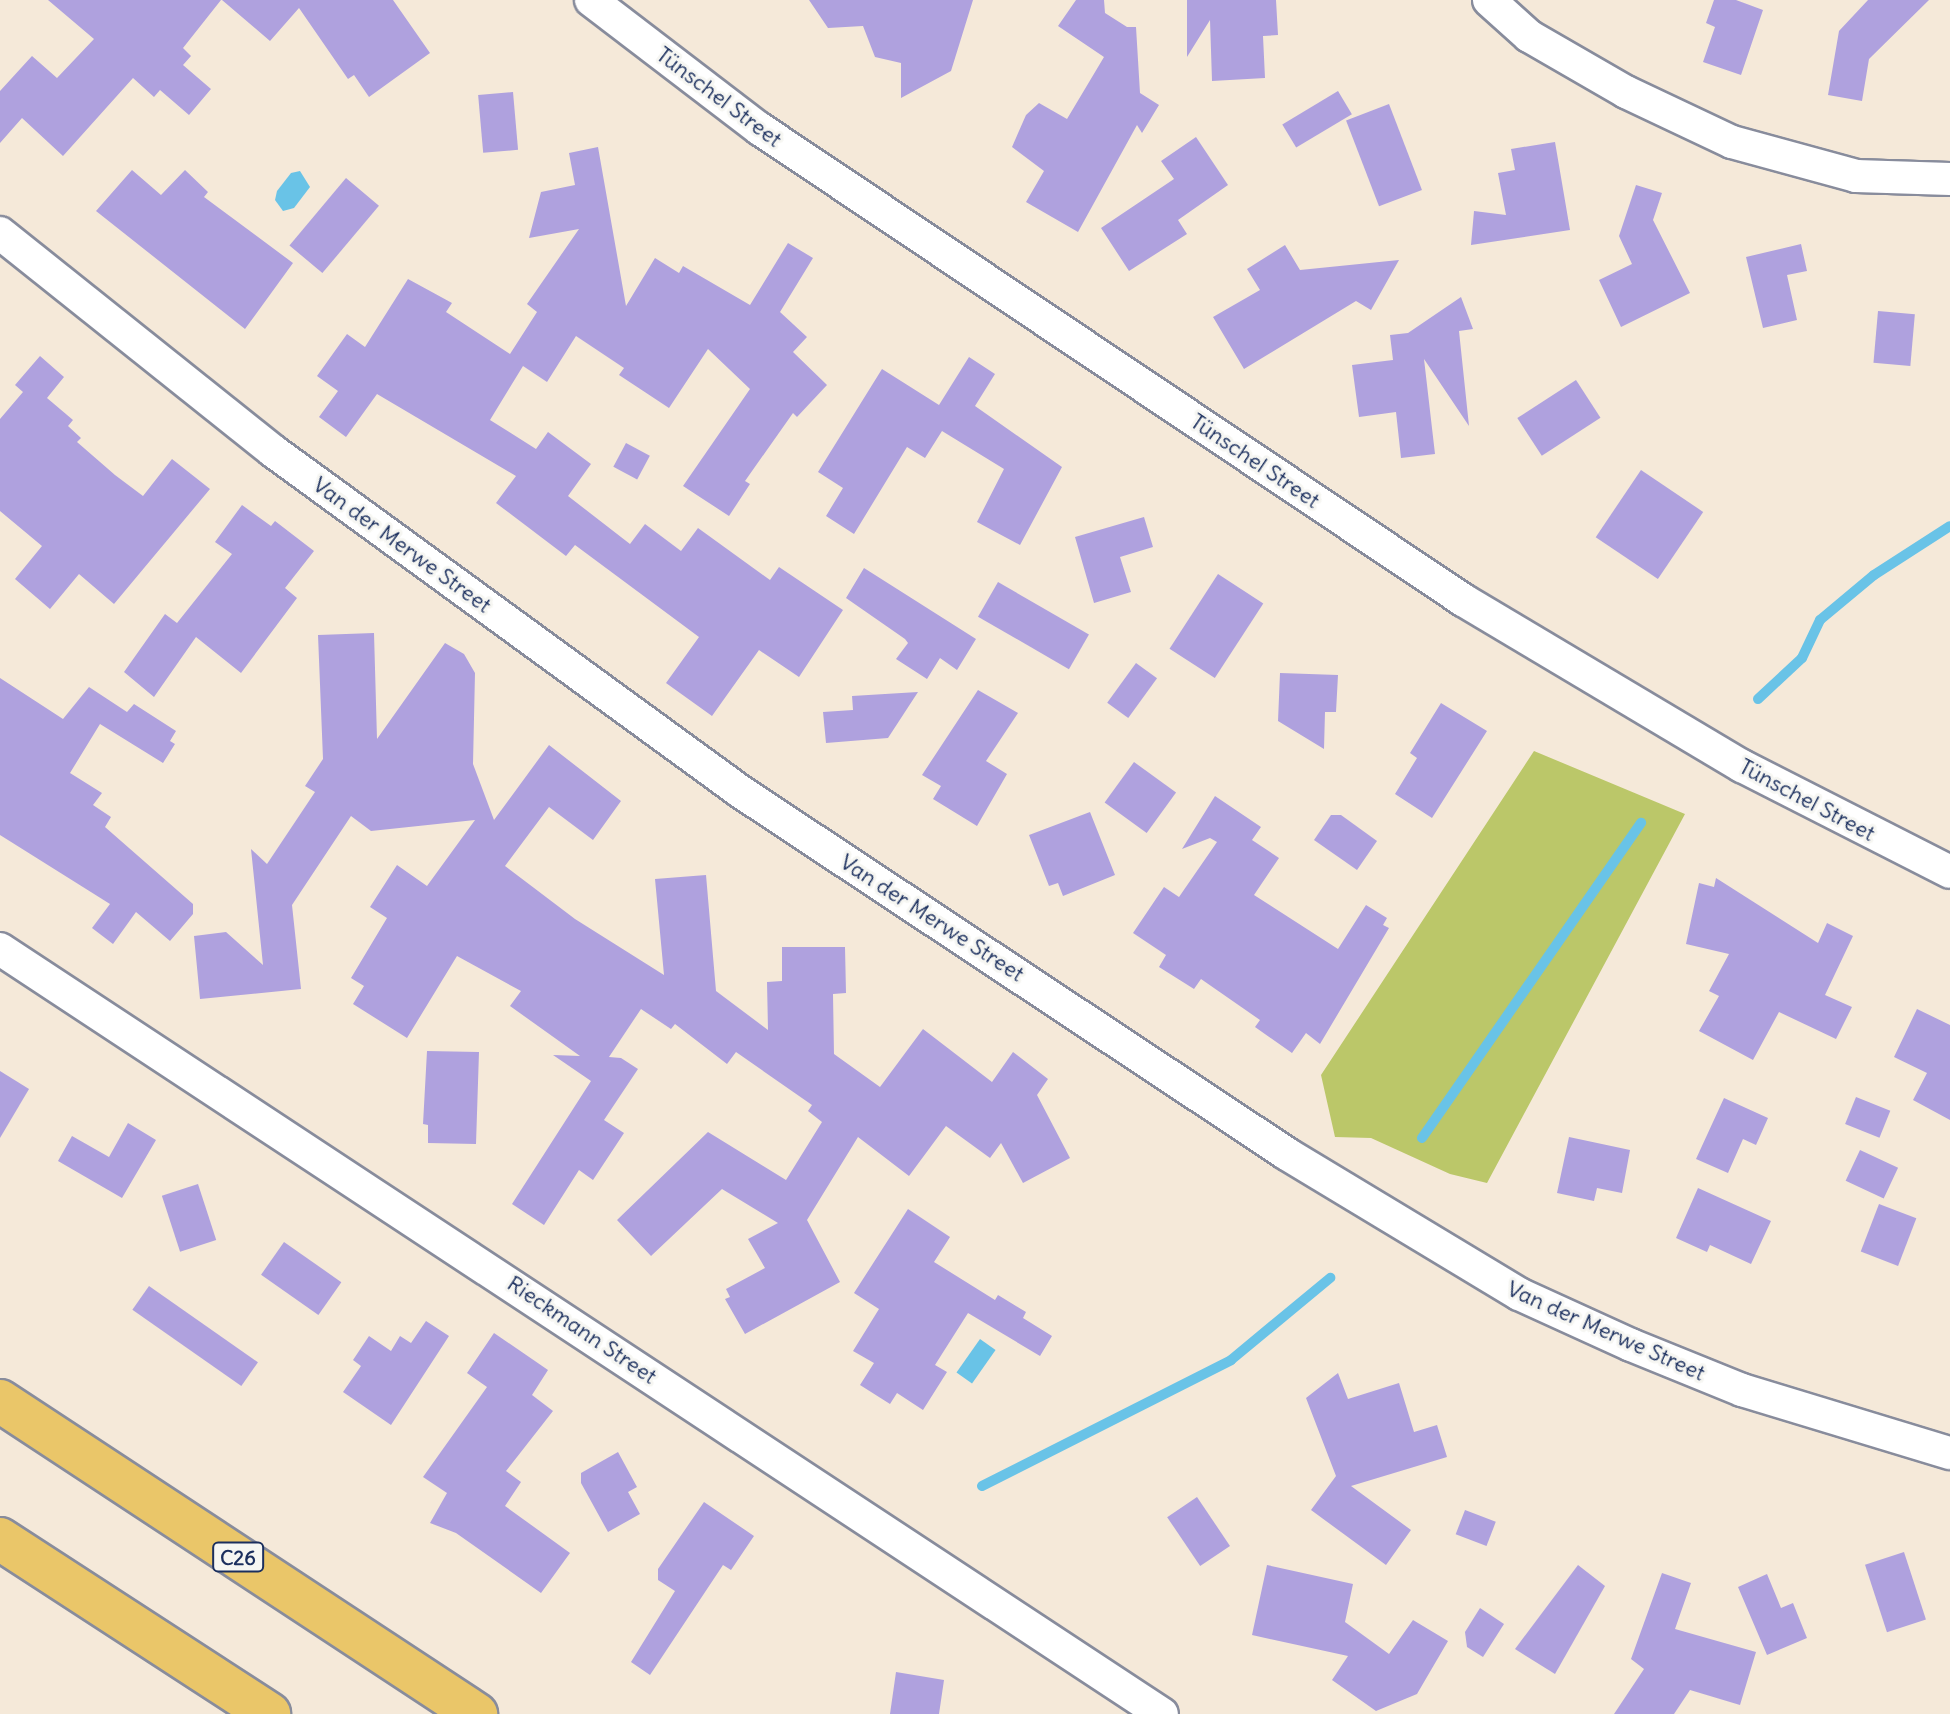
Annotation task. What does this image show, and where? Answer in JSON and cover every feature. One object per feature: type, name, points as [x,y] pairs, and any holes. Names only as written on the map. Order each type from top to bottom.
[{"type":"main road","name":"C26","points":[[0,1401],[476,1714]]},
{"type":"main road","points":[[0,1539],[269,1714]]},
{"type":"street","name":"Tünschel Street","points":[[591,0],[760,129],[1463,600],[1742,766],[1950,872]]},
{"type":"street","points":[[1489,0],[1529,36],[1598,76],[1732,142],[1856,176],[1950,179]]},
{"type":"street","name":"Van der Merwe Street","points":[[0,233],[273,451],[741,792],[1287,1154],[1519,1294],[1631,1345],[1742,1390],[1950,1453]]},
{"type":"street","name":"Rieckmann Street","points":[[0,949],[1162,1714]]},
{"type":"green space","points":[[1534,751],[1685,814],[1487,1183],[1450,1174],[1371,1138],[1335,1137],[1321,1075]]},
{"type":"water","points":[[300,171],[310,187],[294,208],[283,211],[275,200],[277,191],[291,173]]},
{"type":"water","points":[[980,1339],[996,1350],[972,1383],[956,1373]]},
{"type":"building","points":[[48,0],[221,0],[183,48],[191,56],[183,65],[211,89],[189,115],[160,90],[154,97],[133,78],[63,156],[22,118],[0,143],[0,91],[32,56],[57,78],[94,39]]},
{"type":"building","points":[[222,0],[393,0],[430,53],[369,97],[354,75],[348,79],[299,8],[270,41]]},
{"type":"building","points":[[809,0],[973,0],[951,71],[901,98],[901,63],[875,57],[863,26],[828,28]]},
{"type":"building","points":[[1076,0],[1104,0],[1105,13],[1127,27],[1136,27],[1140,93],[1159,105],[1142,133],[1137,125],[1078,232],[1026,202],[1044,171],[1012,147],[1026,115],[1039,103],[1067,119],[1104,57],[1058,26]]},
{"type":"building","points":[[1187,0],[1276,0],[1278,35],[1263,36],[1265,78],[1212,81],[1210,20],[1187,57]]},
{"type":"building","points":[[1714,0],[1736,0],[1763,10],[1741,75],[1703,62],[1715,27],[1706,23]]},
{"type":"building","points":[[1868,0],[1929,0],[1869,59],[1862,101],[1828,95],[1839,31]]},
{"type":"building","points":[[1338,91],[1352,114],[1296,148],[1282,124]]},
{"type":"building","points":[[513,92],[518,150],[483,153],[478,95]]},
{"type":"building","points":[[1389,104],[1422,190],[1379,206],[1346,120]]},
{"type":"building","points":[[1196,137],[1228,185],[1178,220],[1187,234],[1129,271],[1101,228],[1174,179],[1161,161]]},
{"type":"building","points":[[1555,142],[1570,230],[1471,245],[1474,211],[1506,215],[1498,173],[1515,170],[1511,149]]},
{"type":"building","points":[[598,147],[626,306],[655,258],[679,273],[683,266],[750,305],[788,243],[813,258],[780,312],[807,337],[793,352],[827,385],[797,417],[793,413],[745,481],[750,484],[729,516],[683,486],[750,389],[708,349],[669,408],[619,375],[624,368],[576,336],[547,382],[523,366],[490,420],[536,449],[548,432],[591,464],[568,496],[630,544],[645,524],[681,551],[698,528],[770,580],[779,567],[843,610],[799,677],[759,650],[712,716],[666,683],[699,637],[575,545],[566,556],[496,503],[516,476],[377,394],[346,437],[319,417],[338,391],[317,376],[347,334],[365,347],[408,279],[452,303],[446,312],[510,354],[537,312],[527,304],[579,229],[529,238],[541,192],[575,185],[569,153]]},
{"type":"building","points":[[132,170],[161,195],[185,170],[208,192],[204,197],[293,263],[245,329],[96,211]]},
{"type":"building","points":[[346,178],[379,206],[322,273],[289,245]]},
{"type":"building","points":[[1636,185],[1662,193],[1653,220],[1690,293],[1621,327],[1599,280],[1632,264],[1619,236]]},
{"type":"building","points":[[1801,244],[1807,271],[1787,275],[1797,320],[1763,328],[1746,257]]},
{"type":"building","points":[[1285,245],[1300,270],[1399,260],[1371,310],[1356,301],[1244,369],[1213,317],[1260,290],[1247,269]]},
{"type":"building","points":[[1461,297],[1473,329],[1459,331],[1469,426],[1424,359],[1435,454],[1401,458],[1396,412],[1359,417],[1352,365],[1393,360],[1390,335],[1408,333]]},
{"type":"building","points":[[1878,311],[1915,314],[1910,366],[1873,363]]},
{"type":"building","points":[[40,356],[64,377],[47,398],[73,420],[68,426],[81,438],[77,442],[115,475],[143,496],[172,459],[210,489],[114,604],[79,574],[50,609],[15,579],[42,546],[0,511],[0,419],[23,392],[15,385]]},
{"type":"building","points":[[969,357],[995,374],[975,406],[1062,467],[1020,545],[977,522],[1004,469],[942,431],[925,458],[907,447],[854,534],[826,516],[843,488],[818,472],[882,369],[939,405]]},
{"type":"building","points":[[1576,380],[1601,418],[1542,456],[1517,418]]},
{"type":"building","points":[[626,443],[650,456],[637,480],[613,467]]},
{"type":"building","points":[[1641,470],[1703,512],[1658,579],[1596,537]]},
{"type":"building","points":[[242,505],[271,526],[275,521],[314,551],[285,588],[297,598],[241,673],[196,637],[154,697],[124,672],[165,614],[177,623],[232,554],[215,542]]},
{"type":"building","points":[[1144,517],[1153,547],[1120,557],[1131,592],[1094,603],[1075,537]]},
{"type":"building","points":[[864,568],[976,639],[957,670],[940,658],[927,679],[896,659],[908,643],[905,639],[846,598]]},
{"type":"building","points":[[1218,574],[1263,603],[1215,678],[1170,649]]},
{"type":"building","points":[[998,582],[1089,634],[1069,669],[978,617]]},
{"type":"building","points":[[374,633],[377,739],[445,643],[464,654],[475,673],[473,764],[494,820],[549,745],[621,801],[593,840],[549,807],[505,866],[575,919],[664,975],[655,879],[706,875],[716,991],[768,1030],[767,982],[782,981],[782,947],[845,947],[846,993],[833,994],[834,1054],[880,1087],[923,1029],[992,1082],[1013,1052],[1048,1079],[1037,1095],[1070,1158],[1023,1183],[1001,1143],[990,1158],[946,1126],[909,1176],[858,1137],[807,1220],[840,1282],[745,1334],[725,1299],[730,1297],[726,1289],[765,1268],[748,1239],[778,1223],[722,1189],[651,1256],[617,1220],[708,1132],[786,1180],[822,1122],[808,1111],[812,1105],[736,1052],[727,1064],[675,1024],[671,1029],[641,1009],[609,1057],[621,1058],[638,1069],[604,1120],[624,1133],[593,1180],[579,1170],[544,1225],[512,1204],[591,1081],[553,1055],[580,1056],[510,1006],[521,991],[457,956],[407,1038],[353,1004],[364,986],[351,978],[387,918],[370,907],[397,865],[427,886],[475,820],[371,831],[351,816],[292,905],[301,989],[200,999],[194,936],[226,932],[263,965],[251,849],[267,864],[315,792],[305,786],[323,759],[318,635]]},
{"type":"building","points":[[1136,663],[1157,678],[1128,718],[1107,703]]},
{"type":"building","points":[[1280,673],[1338,675],[1336,712],[1325,712],[1324,749],[1278,721]]},
{"type":"building","points":[[0,678],[63,719],[89,687],[127,712],[134,704],[176,731],[170,741],[175,744],[163,763],[100,724],[70,773],[102,793],[93,805],[111,817],[105,827],[193,904],[193,914],[170,941],[136,912],[113,944],[92,928],[110,904],[0,835]]},
{"type":"building","points":[[978,690],[1018,713],[986,761],[1007,774],[977,826],[933,799],[941,786],[922,775]]},
{"type":"building","points":[[918,692],[888,738],[826,743],[823,712],[853,710],[852,696]]},
{"type":"building","points":[[1441,703],[1487,731],[1432,818],[1395,794],[1417,758],[1410,753]]},
{"type":"building","points":[[1134,762],[1176,793],[1147,833],[1105,802]]},
{"type":"building","points":[[1215,796],[1261,827],[1252,840],[1279,858],[1254,895],[1338,949],[1366,905],[1387,918],[1383,925],[1389,928],[1320,1044],[1306,1033],[1292,1053],[1255,1027],[1260,1020],[1201,979],[1194,989],[1159,967],[1166,955],[1133,933],[1164,887],[1179,897],[1217,842],[1210,838],[1182,849]]},
{"type":"building","points":[[1090,812],[1115,875],[1063,896],[1058,883],[1049,886],[1029,835]]},
{"type":"building","points":[[1331,815],[1341,815],[1377,841],[1357,870],[1314,840]]},
{"type":"building","points":[[1716,878],[1818,943],[1827,923],[1853,936],[1825,995],[1852,1007],[1836,1039],[1779,1012],[1753,1060],[1699,1031],[1719,996],[1709,991],[1729,954],[1686,944],[1699,883],[1714,887]]},
{"type":"building","points":[[1917,1009],[1950,1025],[1950,1120],[1913,1100],[1927,1073],[1894,1057]]},
{"type":"building","points":[[427,1051],[479,1052],[476,1144],[428,1143],[428,1125],[423,1124]]},
{"type":"building","points":[[0,1071],[29,1089],[0,1138]]},
{"type":"building","points":[[1856,1097],[1890,1111],[1879,1138],[1845,1124]]},
{"type":"building","points":[[1724,1098],[1768,1118],[1756,1145],[1743,1139],[1728,1173],[1696,1159]]},
{"type":"building","points":[[128,1123],[156,1140],[122,1198],[58,1161],[72,1136],[109,1157]]},
{"type":"building","points":[[1569,1137],[1630,1150],[1622,1193],[1597,1188],[1594,1201],[1557,1193]]},
{"type":"building","points":[[1860,1150],[1898,1168],[1884,1199],[1846,1181]]},
{"type":"building","points":[[198,1184],[216,1240],[180,1252],[162,1196]]},
{"type":"building","points":[[1698,1188],[1771,1221],[1751,1264],[1710,1245],[1707,1252],[1676,1238]]},
{"type":"building","points":[[1879,1204],[1916,1218],[1898,1266],[1861,1252]]},
{"type":"building","points":[[908,1209],[950,1237],[934,1262],[995,1300],[998,1295],[1026,1312],[1023,1318],[1052,1336],[1040,1356],[968,1313],[935,1365],[947,1372],[923,1410],[897,1393],[890,1404],[860,1385],[874,1363],[853,1351],[879,1309],[854,1293]]},
{"type":"building","points":[[284,1242],[341,1282],[318,1315],[261,1275]]},
{"type":"building","points":[[149,1286],[258,1362],[241,1386],[132,1310]]},
{"type":"building","points":[[426,1321],[449,1336],[391,1425],[343,1392],[361,1366],[353,1360],[369,1336],[391,1351],[400,1336],[411,1343]]},
{"type":"building","points":[[494,1333],[548,1370],[532,1395],[553,1411],[506,1471],[521,1482],[505,1506],[570,1553],[541,1593],[456,1533],[430,1523],[447,1493],[423,1477],[487,1387],[467,1373]]},
{"type":"building","points":[[1338,1373],[1348,1399],[1399,1383],[1414,1432],[1437,1425],[1447,1457],[1351,1486],[1411,1530],[1386,1565],[1311,1510],[1336,1476],[1306,1398]]},
{"type":"building","points":[[618,1452],[637,1487],[628,1492],[640,1514],[608,1532],[581,1483],[581,1473]]},
{"type":"building","points":[[1197,1497],[1230,1546],[1200,1566],[1167,1517]]},
{"type":"building","points":[[704,1502],[754,1536],[731,1570],[723,1565],[650,1675],[631,1662],[675,1591],[658,1580],[658,1569]]},
{"type":"building","points":[[1465,1510],[1496,1522],[1486,1546],[1456,1534]]},
{"type":"building","points":[[1904,1552],[1926,1620],[1887,1632],[1865,1565]]},
{"type":"building","points":[[1267,1565],[1353,1584],[1345,1622],[1389,1654],[1413,1620],[1448,1641],[1417,1694],[1376,1711],[1332,1680],[1348,1656],[1252,1635]]},
{"type":"building","points":[[1578,1565],[1605,1586],[1555,1674],[1515,1649]]},
{"type":"building","points":[[1662,1573],[1691,1583],[1675,1629],[1756,1652],[1740,1705],[1690,1690],[1674,1714],[1614,1714],[1644,1669],[1631,1659]]},
{"type":"building","points":[[1767,1574],[1781,1608],[1793,1603],[1807,1638],[1767,1655],[1738,1587]]},
{"type":"building","points":[[1480,1608],[1504,1624],[1483,1657],[1467,1647],[1465,1632]]},
{"type":"building","points":[[896,1672],[944,1680],[939,1714],[890,1714]]},
{"type":"waterway","points":[[1758,699],[1802,658],[1820,620],[1874,575],[1950,526]]},
{"type":"waterway","points":[[1422,1138],[1641,823]]},
{"type":"waterway","points":[[982,1486],[1231,1360],[1330,1278]]}]
